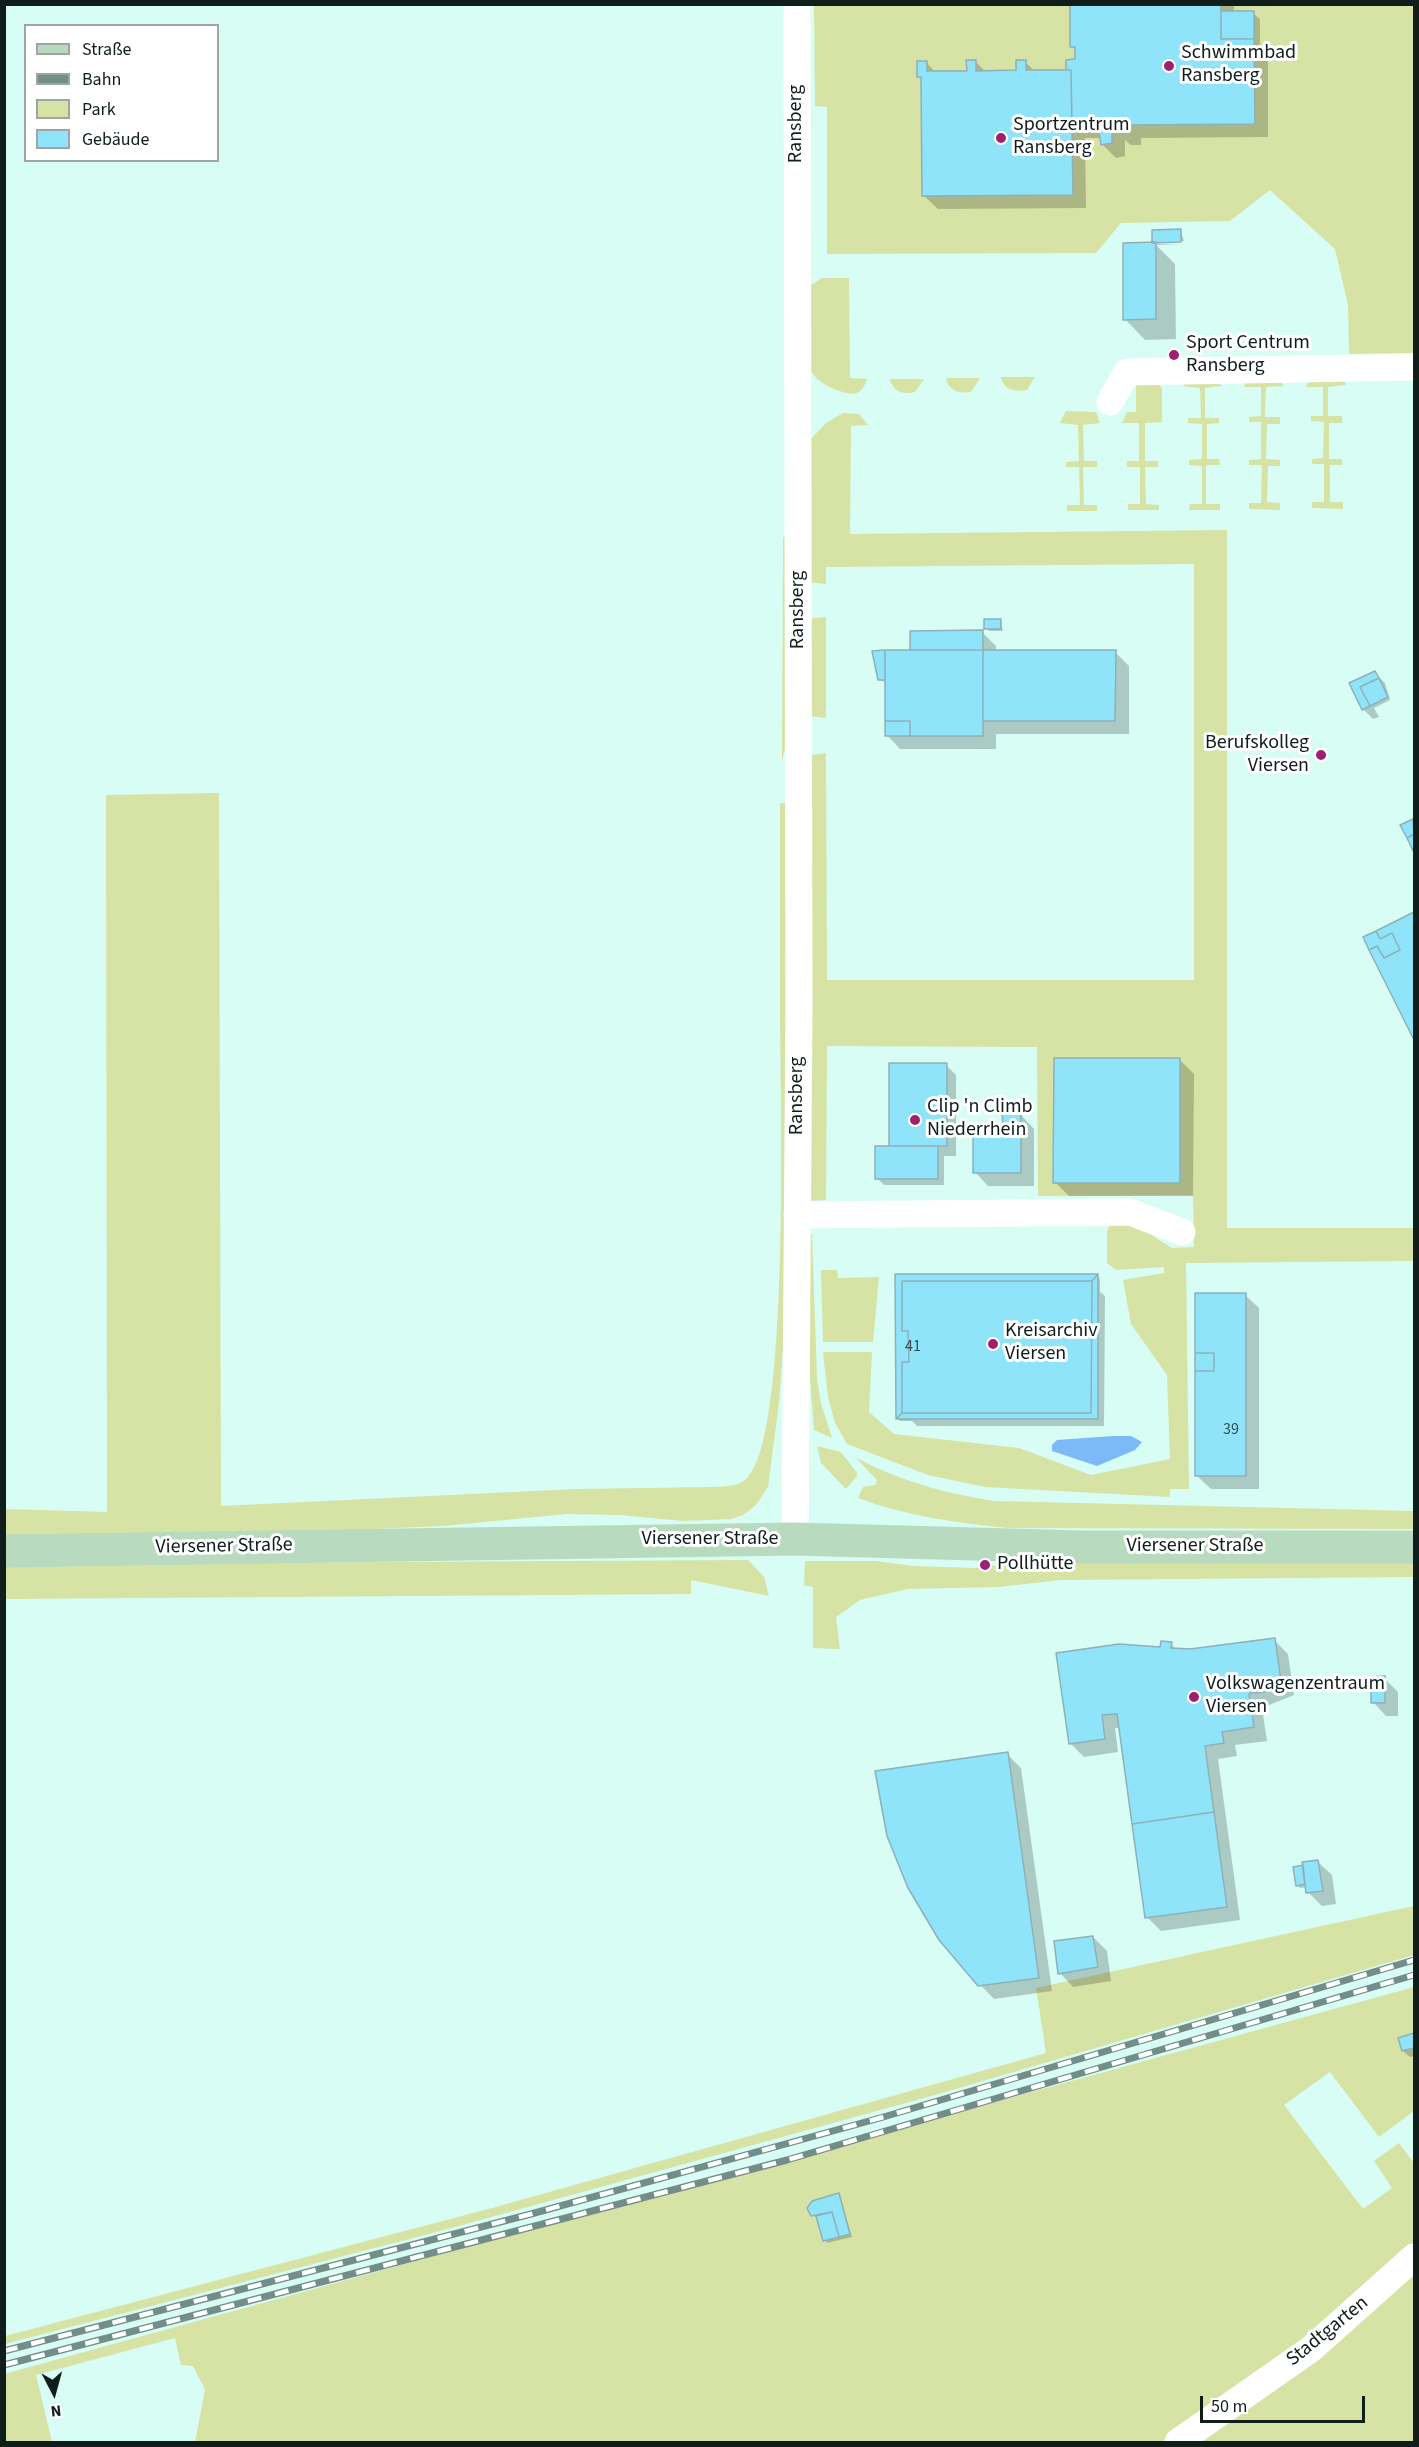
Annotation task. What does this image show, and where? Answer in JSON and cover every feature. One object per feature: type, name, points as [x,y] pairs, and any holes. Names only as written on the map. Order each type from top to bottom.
[{"type":"main road","name":"Viersener Straße","points":[[4,1551],[795,1539],[1082,1547],[1414,1547]]},
{"type":"street","name":"Ransberg","points":[[795,1539],[798,1215],[797,4]]},
{"type":"street","points":[[1110,402],[1127,372],[1414,367]]},
{"type":"street","points":[[798,1215],[1130,1212],[1182,1232]]},
{"type":"street","name":"Stadtgarten","points":[[1178,2442],[1311,2349],[1414,2257]]},
{"type":"green space","points":[[814,5],[1414,5],[1414,353],[1349,354],[1348,305],[1335,249],[1270,190],[1230,221],[1121,223],[1096,253],[827,254],[827,107],[815,106]]},
{"type":"green space","points":[[822,278],[849,278],[850,378],[867,379],[863,389],[858,393],[841,392],[829,387],[814,375],[808,364],[805,337],[807,288]]},
{"type":"green space","points":[[1189,376],[1213,376],[1222,386],[1205,388],[1205,418],[1219,418],[1219,423],[1207,424],[1207,459],[1219,459],[1220,465],[1206,465],[1206,504],[1220,504],[1220,510],[1189,510],[1190,504],[1202,504],[1202,466],[1189,465],[1189,460],[1202,459],[1202,424],[1188,423],[1188,418],[1201,418],[1200,388],[1183,386]]},
{"type":"green space","points":[[1247,376],[1276,376],[1284,386],[1266,387],[1265,417],[1280,417],[1280,424],[1267,424],[1266,459],[1280,460],[1280,466],[1268,466],[1267,502],[1280,503],[1280,510],[1249,509],[1249,503],[1261,503],[1262,465],[1249,465],[1249,460],[1261,459],[1261,422],[1249,422],[1249,417],[1261,416],[1261,387],[1244,387]]},
{"type":"green space","points":[[1001,377],[1035,377],[1027,390],[1018,391],[1004,385]]},
{"type":"green space","points":[[1310,377],[1344,379],[1346,385],[1328,387],[1328,416],[1342,416],[1342,423],[1329,423],[1329,459],[1342,459],[1342,465],[1330,465],[1330,502],[1343,502],[1343,509],[1312,508],[1312,502],[1324,502],[1324,464],[1312,464],[1312,459],[1323,458],[1324,422],[1311,421],[1311,416],[1323,416],[1323,387],[1306,387]]},
{"type":"green space","points":[[946,378],[980,378],[971,392],[967,393],[952,389]]},
{"type":"green space","points":[[1136,378],[1152,378],[1162,388],[1162,422],[1145,423],[1145,461],[1158,461],[1158,467],[1145,467],[1146,504],[1159,505],[1159,510],[1128,510],[1128,504],[1140,504],[1140,467],[1127,467],[1127,461],[1139,461],[1139,423],[1122,423],[1127,412],[1136,412]]},
{"type":"green space","points":[[890,379],[924,379],[915,392],[906,393],[896,390]]},
{"type":"green space","points":[[1066,411],[1096,412],[1100,423],[1083,425],[1084,461],[1097,461],[1097,467],[1083,467],[1084,505],[1097,505],[1097,511],[1067,511],[1067,505],[1080,505],[1079,467],[1066,467],[1066,462],[1079,461],[1078,425],[1060,423]]},
{"type":"green space","points":[[843,413],[859,414],[868,425],[851,426],[850,534],[1227,530],[1227,1228],[1414,1228],[1414,1261],[1186,1263],[1189,1489],[1170,1489],[1170,1497],[985,1487],[928,1475],[847,1444],[835,1423],[828,1397],[823,1352],[872,1352],[869,1412],[894,1434],[1019,1448],[1091,1475],[1170,1459],[1167,1375],[1131,1324],[1123,1280],[1164,1273],[1164,1267],[1116,1270],[1107,1263],[1107,1231],[1111,1223],[1132,1223],[1172,1248],[1194,1247],[1193,1195],[1038,1196],[1037,1047],[827,1046],[826,1200],[808,1201],[812,755],[826,753],[827,980],[1194,980],[1194,564],[826,567],[826,584],[807,582],[808,442],[826,423]]},
{"type":"green space","points":[[783,537],[787,537],[785,749],[782,761]]},
{"type":"green space","points":[[826,617],[826,718],[808,716],[808,619]]},
{"type":"green space","points":[[219,793],[221,1506],[576,1489],[714,1487],[737,1484],[748,1477],[762,1447],[771,1396],[777,1330],[781,1181],[780,803],[788,803],[785,1323],[779,1403],[768,1487],[756,1505],[743,1515],[731,1519],[683,1521],[620,1515],[566,1514],[444,1526],[212,1536],[5,1537],[5,1509],[107,1512],[106,795]]},
{"type":"green space","points":[[812,1234],[817,1379],[821,1403],[832,1438],[814,1430],[807,1341],[807,1235]]},
{"type":"green space","points":[[821,1270],[837,1270],[838,1278],[879,1277],[873,1342],[823,1342]]},
{"type":"green space","points":[[817,1446],[841,1452],[857,1473],[846,1489],[821,1463]]},
{"type":"green space","points":[[856,1458],[924,1486],[995,1501],[1414,1511],[1414,1529],[1008,1528],[970,1524],[913,1514],[858,1498],[863,1487],[875,1485],[877,1480]]},
{"type":"green space","points":[[1038,1559],[1414,1559],[1414,1577],[1061,1580],[998,1587],[907,1589],[860,1600],[836,1617],[840,1649],[813,1648],[813,1587],[804,1585],[805,1561],[876,1561],[913,1566],[977,1568]]},
{"type":"green space","points":[[748,1560],[764,1577],[769,1596],[691,1580],[691,1594],[5,1599],[4,1564]]},
{"type":"green space","points":[[1414,1906],[1414,1955],[935,2095],[448,2229],[5,2344],[5,2336],[492,2208],[1046,2053],[1036,1988]]},
{"type":"green space","points":[[1414,1987],[1414,2111],[1379,2137],[1330,2072],[1284,2105],[1363,2209],[1392,2188],[1374,2161],[1399,2143],[1414,2163],[1414,2249],[1307,2338],[1163,2442],[195,2442],[205,2390],[193,2366],[181,2365],[175,2338],[36,2375],[52,2442],[5,2442],[4,2374]]},
{"type":"green space","points":[[1414,2270],[1414,2442],[1194,2442]]},
{"type":"water","points":[[1131,1436],[1142,1442],[1135,1450],[1097,1466],[1052,1451],[1052,1445],[1057,1440]]},
{"type":"building","points":[[1070,4],[1221,4],[1221,39],[1254,39],[1255,124],[1128,125],[1128,132],[1116,132],[1116,125],[1112,125],[1112,143],[1101,145],[1098,125],[1072,125],[1071,70],[1066,70],[1066,60],[1075,59],[1075,47],[1070,47]]},
{"type":"building","points":[[1221,11],[1254,11],[1254,39],[1221,39]]},
{"type":"building","points":[[966,60],[976,60],[976,71],[1016,70],[1016,60],[1026,60],[1026,70],[1071,70],[1073,195],[922,196],[921,77],[917,77],[917,61],[927,61],[927,71],[967,71]]},
{"type":"building","points":[[1181,229],[1181,242],[1152,243],[1152,230]]},
{"type":"building","points":[[1156,242],[1156,319],[1123,320],[1123,243]]},
{"type":"building","points":[[984,619],[1001,619],[1001,629],[984,629]]},
{"type":"building","points":[[983,630],[983,650],[910,650],[910,631]]},
{"type":"building","points":[[885,650],[885,680],[878,680],[872,651]]},
{"type":"building","points":[[885,650],[983,650],[983,736],[910,736],[910,721],[885,721]]},
{"type":"building","points":[[983,650],[1116,650],[1115,721],[983,721]]},
{"type":"building","points":[[1375,671],[1379,678],[1360,687],[1370,706],[1362,710],[1349,683]]},
{"type":"building","points":[[1379,678],[1388,697],[1370,706],[1360,687]]},
{"type":"building","points":[[885,721],[910,721],[910,736],[885,736]]},
{"type":"building","points":[[1413,819],[1414,834],[1407,838],[1400,825]]},
{"type":"building","points":[[1414,834],[1414,853],[1407,838]]},
{"type":"building","points":[[1414,912],[1414,1040],[1369,950],[1377,946],[1384,958],[1400,950],[1392,933],[1380,939],[1376,931]]},
{"type":"building","points":[[1376,931],[1380,939],[1392,933],[1400,950],[1384,958],[1377,946],[1369,950],[1363,937]]},
{"type":"building","points":[[1054,1058],[1180,1058],[1180,1183],[1053,1183]]},
{"type":"building","points":[[889,1063],[947,1063],[947,1146],[889,1146]]},
{"type":"building","points":[[1002,1114],[1021,1114],[1021,1173],[973,1173],[973,1125],[1003,1125]]},
{"type":"building","points":[[875,1146],[938,1146],[938,1179],[875,1179]]},
{"type":"building","points":[[895,1274],[1098,1274],[1092,1281],[902,1281],[902,1331],[908,1331],[909,1362],[902,1362],[902,1413],[896,1419]]},
{"type":"building","points":[[1098,1274],[1098,1419],[896,1419],[902,1413],[1091,1413],[1092,1281]]},
{"type":"building","points":[[902,1281],[1092,1281],[1091,1413],[902,1413],[902,1362],[909,1362],[908,1331],[902,1331]]},
{"type":"building","points":[[1195,1293],[1246,1293],[1246,1476],[1195,1476],[1195,1371],[1214,1371],[1214,1353],[1195,1353]]},
{"type":"building","points":[[1195,1353],[1214,1353],[1214,1371],[1195,1371]]},
{"type":"building","points":[[1275,1638],[1281,1681],[1249,1694],[1254,1727],[1222,1732],[1224,1743],[1205,1746],[1214,1812],[1132,1824],[1117,1714],[1102,1715],[1105,1739],[1069,1744],[1056,1653],[1119,1644],[1160,1647],[1161,1641],[1172,1642],[1171,1648],[1190,1649]]},
{"type":"building","points":[[1385,1676],[1385,1703],[1371,1703],[1371,1677]]},
{"type":"building","points":[[1281,1681],[1282,1689],[1255,1693],[1274,1685],[1273,1683]]},
{"type":"building","points":[[1008,1752],[1039,1978],[978,1986],[939,1940],[908,1888],[887,1836],[875,1771]]},
{"type":"building","points":[[1214,1812],[1227,1907],[1145,1918],[1132,1824]]},
{"type":"building","points":[[1318,1860],[1323,1891],[1306,1893],[1302,1862]]},
{"type":"building","points":[[1303,1865],[1305,1884],[1296,1886],[1293,1867]]},
{"type":"building","points":[[1093,1936],[1098,1967],[1058,1974],[1054,1941]]},
{"type":"building","points":[[1414,2033],[1414,2048],[1402,2051],[1398,2038]]},
{"type":"building","points":[[839,2193],[850,2234],[839,2237],[832,2212],[811,2216],[807,2208],[812,2201]]},
{"type":"building","points":[[832,2212],[839,2237],[823,2241],[816,2216]]},
{"type":"railway","points":[[4,2351],[531,2214],[880,2118],[1414,1960]]},
{"type":"railway","points":[[4,2365],[787,2160],[1414,1975]]},
{"type":"place","name":"Schwimmbad Ransberg","points":[[1169,66]]},
{"type":"place","name":"Sportzentrum Ransberg","points":[[1001,138]]},
{"type":"place","name":"Sport Centrum Ransberg","points":[[1174,355]]},
{"type":"place","name":"Berufskolleg Viersen","points":[[1321,755]]},
{"type":"place","name":"Clip 'n Climb Niederrhein","points":[[915,1120]]},
{"type":"place","name":"Kreisarchiv Viersen","points":[[993,1344]]},
{"type":"place","name":"Pollhütte","points":[[985,1565]]},
{"type":"place","name":"Volkswagenzentraum Viersen","points":[[1194,1697]]}]
